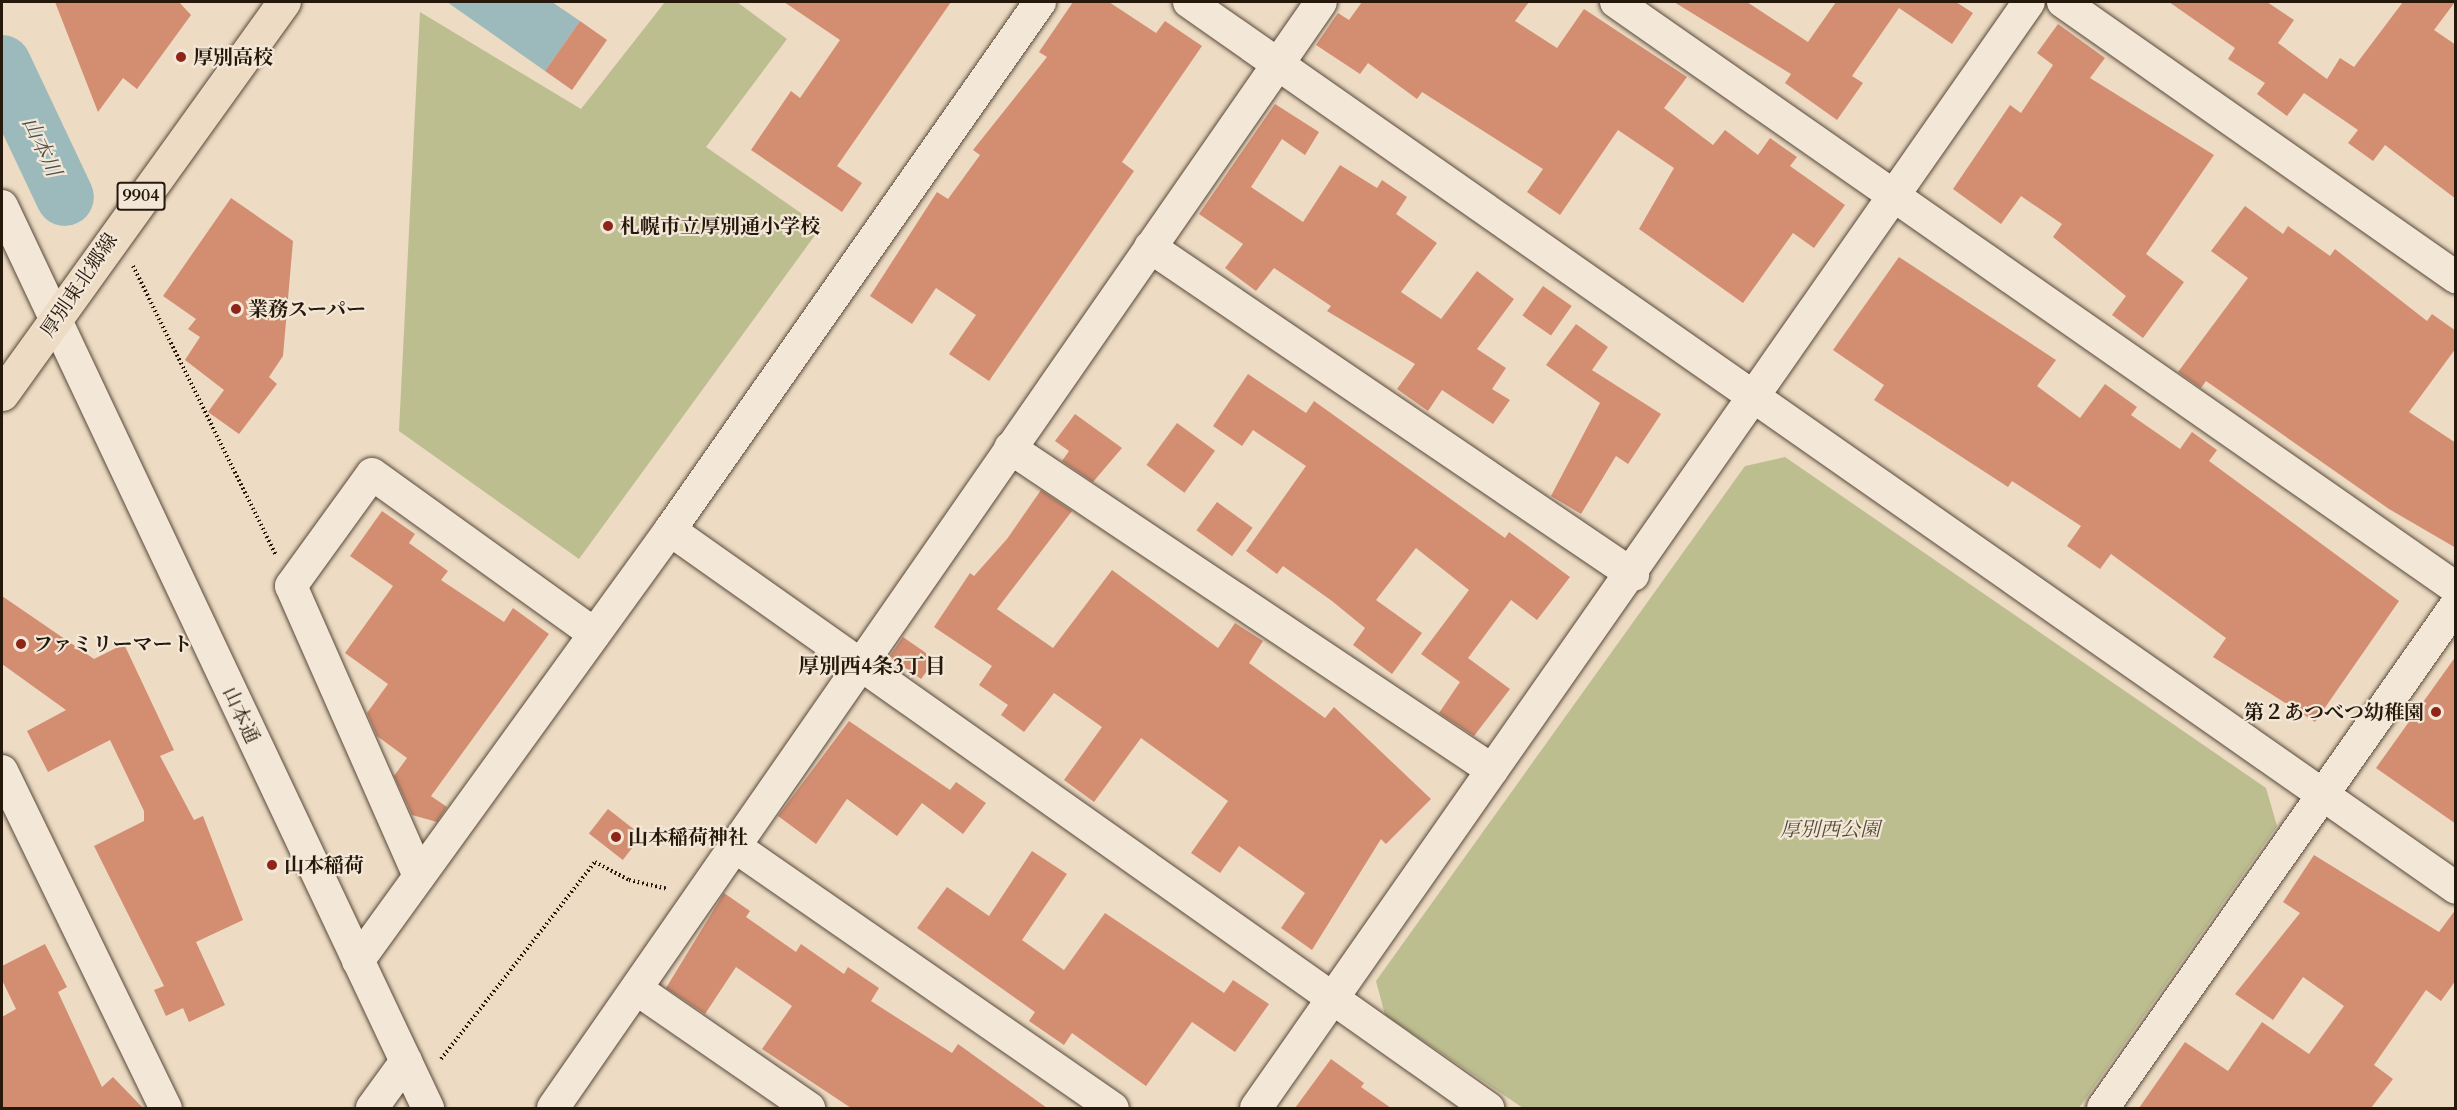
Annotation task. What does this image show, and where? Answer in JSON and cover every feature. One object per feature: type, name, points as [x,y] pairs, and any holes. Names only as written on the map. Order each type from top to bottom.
[{"type":"main road","name":"厚別東北郷線","points":[[2,394],[116,230],[284,2]]},
{"type":"street","points":[[367,948],[670,530],[1040,2]]},
{"type":"street","points":[[1189,2],[1751,398],[2456,888]]},
{"type":"street","points":[[553,1108],[737,848],[1010,448],[1322,2]]},
{"type":"street","points":[[1616,2],[1650,11],[1894,195],[2456,588]]},
{"type":"street","points":[[1257,1108],[1492,770],[1633,575],[1751,398],[2029,2]]},
{"type":"street","points":[[2063,2],[2456,277]]},
{"type":"street","name":"山本通","points":[[2,206],[54,322],[367,948],[406,1062],[428,1108]]},
{"type":"street","points":[[1150,247],[1633,575]]},
{"type":"street","points":[[1010,448],[1492,770]]},
{"type":"street","points":[[419,876],[291,586],[372,474],[595,634]]},
{"type":"street","points":[[670,530],[860,668],[1488,1108]]},
{"type":"street","points":[[2103,1108],[2456,605]]},
{"type":"street","points":[[2,771],[166,1108]]},
{"type":"street","points":[[737,848],[1113,1108]]},
{"type":"street","points":[[638,990],[808,1108]]},
{"type":"street","points":[[372,1108],[406,1062]]},
{"type":"path","points":[[116,230],[291,586]]},
{"type":"path","points":[[439,1062],[595,862],[629,880],[683,892],[698,902]]},
{"type":"green space","name":"札幌市立厚別通小学校","points":[[665,2],[737,2],[787,39],[706,147],[821,227],[579,559],[399,431],[420,12],[581,109]]},
{"type":"green space","name":"厚別西公園","points":[[1785,457],[2266,788],[2277,826],[2079,1108],[1523,1108],[1385,1015],[1376,981],[1745,466]]},
{"type":"water","points":[[447,2],[552,2],[580,21],[545,71]]},
{"type":"building","points":[[55,2],[179,2],[191,15],[137,89],[123,78],[98,112]]},
{"type":"building","points":[[784,2],[951,2],[837,166],[862,183],[842,212],[751,150],[791,91],[800,98],[840,40]]},
{"type":"building","points":[[1073,2],[1109,2],[1156,33],[1165,21],[1202,46],[1122,162],[1134,171],[989,381],[949,354],[976,315],[936,288],[912,324],[870,296],[937,192],[948,199],[980,155],[973,150],[1047,57],[1039,52]]},
{"type":"building","points":[[1362,2],[1529,2],[1515,21],[1557,48],[1584,9],[1687,77],[1664,108],[1713,145],[1725,130],[1758,155],[1770,138],[1797,157],[1790,166],[1845,205],[1814,248],[1793,233],[1743,303],[1639,229],[1674,168],[1618,130],[1560,215],[1527,192],[1543,169],[1422,92],[1417,99],[1368,63],[1360,74],[1316,45],[1338,13],[1349,20]]},
{"type":"building","points":[[1674,2],[1747,2],[1808,42],[1836,2],[1956,2],[1973,13],[1952,44],[1899,8],[1852,76],[1863,83],[1837,120],[1785,83],[1791,74]]},
{"type":"building","points":[[2169,2],[2267,2],[2294,20],[2278,43],[2327,79],[2340,58],[2354,67],[2403,2],[2455,2],[2434,30],[2456,45],[2456,199],[2385,145],[2373,161],[2348,143],[2358,130],[2304,93],[2287,116],[2257,94],[2265,83],[2228,59],[2235,48]]},
{"type":"building","points":[[580,21],[607,40],[572,90],[545,71]]},
{"type":"building","points":[[2058,24],[2105,58],[2090,78],[2214,155],[2146,254],[2184,282],[2143,338],[2112,315],[2126,296],[2053,237],[2062,224],[2021,196],[2001,224],[1953,189],[2010,105],[2021,113],[2053,65],[2037,53]]},
{"type":"building","points":[[1275,104],[1319,132],[1305,155],[1282,139],[1251,187],[1303,222],[1340,165],[1377,188],[1382,180],[1407,197],[1396,214],[1437,243],[1401,292],[1441,319],[1477,271],[1514,299],[1477,349],[1506,368],[1492,389],[1510,400],[1493,424],[1442,390],[1428,411],[1397,389],[1415,364],[1327,311],[1331,306],[1274,268],[1256,291],[1225,268],[1243,244],[1199,214]]},
{"type":"building","points":[[231,198],[293,241],[283,356],[269,377],[277,384],[239,434],[208,412],[224,390],[185,360],[200,337],[188,329],[196,319],[163,296]]},
{"type":"building","points":[[2245,206],[2283,234],[2288,226],[2330,256],[2335,249],[2427,321],[2432,314],[2456,331],[2456,348],[2409,412],[2456,443],[2456,548],[2389,509],[2206,381],[2201,388],[2178,372],[2248,278],[2211,251]]},
{"type":"building","points":[[1899,257],[2056,360],[2037,386],[2080,418],[2105,384],[2137,407],[2131,415],[2180,449],[2192,432],[2217,450],[2209,461],[2399,601],[2315,722],[2213,657],[2226,638],[2111,554],[2100,569],[2067,546],[2081,526],[2012,481],[2008,487],[1874,400],[1884,385],[1833,350]]},
{"type":"building","points":[[1543,286],[1572,306],[1551,336],[1522,315]]},
{"type":"building","points":[[1576,324],[1608,347],[1592,370],[1661,414],[1628,464],[1616,456],[1581,514],[1551,496],[1600,403],[1546,365]]},
{"type":"building","points":[[1248,374],[1306,413],[1314,401],[1505,538],[1509,532],[1570,577],[1537,620],[1511,600],[1468,658],[1510,689],[1474,736],[1439,713],[1460,682],[1421,654],[1469,590],[1416,548],[1376,600],[1422,633],[1392,674],[1353,645],[1365,628],[1283,566],[1277,574],[1246,551],[1306,466],[1253,430],[1242,446],[1213,426]]},
{"type":"building","points":[[1075,414],[1122,448],[1093,482],[1062,461],[1069,451],[1055,441]]},
{"type":"building","points":[[1177,423],[1215,451],[1184,493],[1146,465]]},
{"type":"building","points":[[1041,490],[1072,511],[997,609],[1053,648],[1112,570],[1218,648],[1235,623],[1263,641],[1249,663],[1325,718],[1334,707],[1431,799],[1386,844],[1381,839],[1312,950],[1281,928],[1305,893],[1239,846],[1220,873],[1191,853],[1228,801],[1141,738],[1094,802],[1064,780],[1102,727],[1054,693],[1024,732],[1001,715],[1008,705],[979,685],[992,666],[934,627],[970,573],[974,576],[1007,539]]},
{"type":"building","points":[[1217,502],[1253,528],[1232,556],[1196,530]]},
{"type":"building","points":[[382,511],[415,534],[409,543],[448,571],[441,580],[504,622],[513,608],[549,634],[431,796],[447,807],[437,822],[412,815],[394,776],[407,758],[377,736],[367,713],[388,684],[345,653],[393,586],[350,556]]},
{"type":"building","points":[[2,596],[94,659],[124,644],[174,750],[160,756],[194,820],[203,816],[243,920],[196,942],[225,1005],[189,1022],[183,1008],[166,1016],[154,990],[164,986],[94,846],[144,821],[144,811],[110,740],[48,772],[27,731],[66,710],[2,664]]},
{"type":"building","points":[[903,637],[935,659],[921,679],[889,657]]},
{"type":"building","name":"第２あつべつ幼稚園","points":[[2456,656],[2456,824],[2376,768]]},
{"type":"building","points":[[849,721],[950,790],[956,782],[986,803],[963,834],[922,803],[897,836],[847,799],[816,844],[778,816]]},
{"type":"building","points":[[608,809],[642,835],[623,860],[589,833]]},
{"type":"building","points":[[1032,851],[1067,874],[1022,940],[1064,970],[1105,913],[1224,993],[1233,980],[1269,1004],[1235,1052],[1192,1022],[1146,1086],[1072,1033],[1064,1045],[1029,1021],[1035,1012],[917,928],[947,887],[989,916]]},
{"type":"building","points":[[2314,855],[2439,932],[2456,909],[2456,980],[2441,1001],[2426,990],[2374,1065],[2393,1079],[2371,1108],[2139,1108],[2185,1042],[2228,1071],[2262,1022],[2309,1054],[2344,1006],[2303,977],[2273,1020],[2235,994],[2300,913],[2283,902]]},
{"type":"building","points":[[724,893],[750,911],[746,917],[796,952],[801,944],[844,974],[848,967],[879,988],[871,1001],[952,1053],[958,1044],[1047,1108],[851,1108],[762,1049],[792,1006],[736,967],[705,1014],[666,988]]},
{"type":"building","points":[[45,944],[67,987],[58,992],[102,1087],[113,1077],[143,1108],[2,1108],[2,1017],[16,1009],[2,980],[2,966]]},
{"type":"building","points":[[1331,1059],[1364,1083],[1361,1087],[1391,1108],[1295,1108]]},
{"type":"waterway","name":"山本川","points":[[2,64],[65,197]]},
{"type":"place","name":"厚別高校","points":[[181,57]]},
{"type":"place","name":"札幌市立厚別通小学校","points":[[608,226]]},
{"type":"place","name":"業務スーパー","points":[[236,309]]},
{"type":"place","name":"ファミリーマート","points":[[21,644]]},
{"type":"place","name":"第２あつべつ幼稚園","points":[[2436,712]]},
{"type":"place","name":"山本稲荷神社","points":[[616,837]]},
{"type":"place","name":"山本稲荷","points":[[272,865]]},
{"type":"district","name":"厚別西4条3丁目","points":[[872,667]]}]
